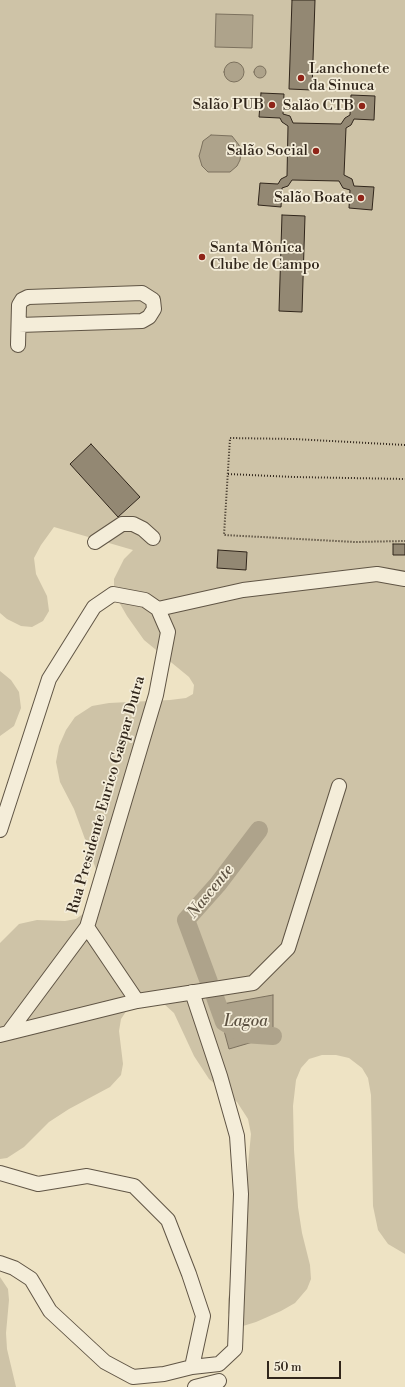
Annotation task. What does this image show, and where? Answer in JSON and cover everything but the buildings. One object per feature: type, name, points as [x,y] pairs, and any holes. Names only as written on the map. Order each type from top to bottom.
[{"type":"street","points":[[18,345],[19,305],[22,300],[28,298],[142,293],[153,300],[154,309],[149,317],[142,321],[19,325]]},
{"type":"street","points":[[95,542],[122,524],[132,524],[143,529],[152,538]]},
{"type":"street","points":[[0,830],[49,679],[94,607],[113,594],[145,600],[158,609],[243,590],[377,574],[405,579]]},
{"type":"street","name":"Rua Presidente Eurico Gaspar Dutra","points":[[137,1001],[87,927],[156,695],[168,632],[158,609]]},
{"type":"street","points":[[5,1033],[137,1001],[253,983],[288,948],[339,786]]},
{"type":"street","points":[[5,1033],[87,927]]},
{"type":"street","points":[[0,1263],[14,1268],[31,1279],[50,1311],[105,1362],[133,1377],[164,1374],[192,1367],[219,1364],[235,1349],[241,1194],[237,1136],[220,1076],[192,992]]},
{"type":"street","points":[[0,1173],[38,1184],[87,1176],[134,1186],[168,1220],[189,1274],[203,1316],[192,1367]]},
{"type":"street","points":[[195,1387],[219,1384],[219,1364]]},
{"type":"path","points":[[405,445],[294,439],[230,438],[224,535],[355,542],[405,541]]},
{"type":"path","points":[[228,474],[405,479]]},
{"type":"shaded area","points":[[0,0],[405,0],[405,1254],[388,1244],[378,1230],[373,1206],[371,1095],[368,1078],[362,1068],[349,1058],[336,1055],[322,1055],[309,1059],[301,1068],[296,1080],[293,1106],[298,1207],[302,1233],[310,1265],[311,1279],[307,1289],[295,1303],[281,1311],[243,1326],[233,1323],[228,1313],[228,1299],[244,1234],[251,1134],[248,1119],[237,1102],[209,1079],[194,1056],[174,1013],[164,1004],[149,999],[129,1007],[121,1019],[119,1031],[123,1064],[121,1075],[110,1087],[69,1109],[49,1122],[24,1147],[7,1158],[0,1159],[0,943],[19,924],[37,920],[65,921],[76,919],[87,911],[97,872],[74,809],[60,782],[56,762],[59,746],[66,730],[75,717],[92,706],[109,703],[186,698],[193,694],[194,685],[189,677],[144,640],[119,602],[114,586],[114,579],[124,559],[133,550],[54,527],[34,558],[36,574],[47,596],[49,611],[43,621],[32,627],[21,626],[7,619],[0,613]]},
{"type":"shaded area","points":[[0,671],[11,680],[19,692],[21,708],[14,726],[0,736]]},
{"type":"shaded area","points":[[0,1277],[8,1289],[9,1300],[6,1333],[7,1349],[16,1387],[0,1387]]},
{"type":"water","points":[[216,14],[253,15],[252,48],[215,47]]},
{"type":"water","points":[[234,62],[241,65],[244,72],[241,79],[234,82],[227,79],[224,72],[227,65]]},
{"type":"water","points":[[262,66],[265,67],[265,77],[258,78],[255,77],[254,70],[255,67]]},
{"type":"water","points":[[211,135],[232,136],[239,145],[241,153],[240,160],[237,166],[230,172],[208,172],[202,166],[199,156],[203,141]]},
{"type":"water","name":"Lagoa","points":[[273,995],[273,1036],[229,1049],[217,1005]]},
{"type":"waterway","name":"Nascente","points":[[209,982],[186,920],[218,884],[259,830]]},
{"type":"waterway","name":"Nascente","points":[[215,997],[224,1022],[243,1034],[273,1036]]},
{"type":"place","name":"Lanchonete da Sinuca","points":[[301,78]]},
{"type":"place","name":"Salão PUB","points":[[272,105]]},
{"type":"place","name":"Salão CTB","points":[[362,106]]},
{"type":"place","name":"Salão Social","points":[[316,151]]},
{"type":"place","name":"Salão Boate","points":[[361,198]]},
{"type":"place","name":"Santa Mônica Clube de Campo","points":[[202,257]]}]
